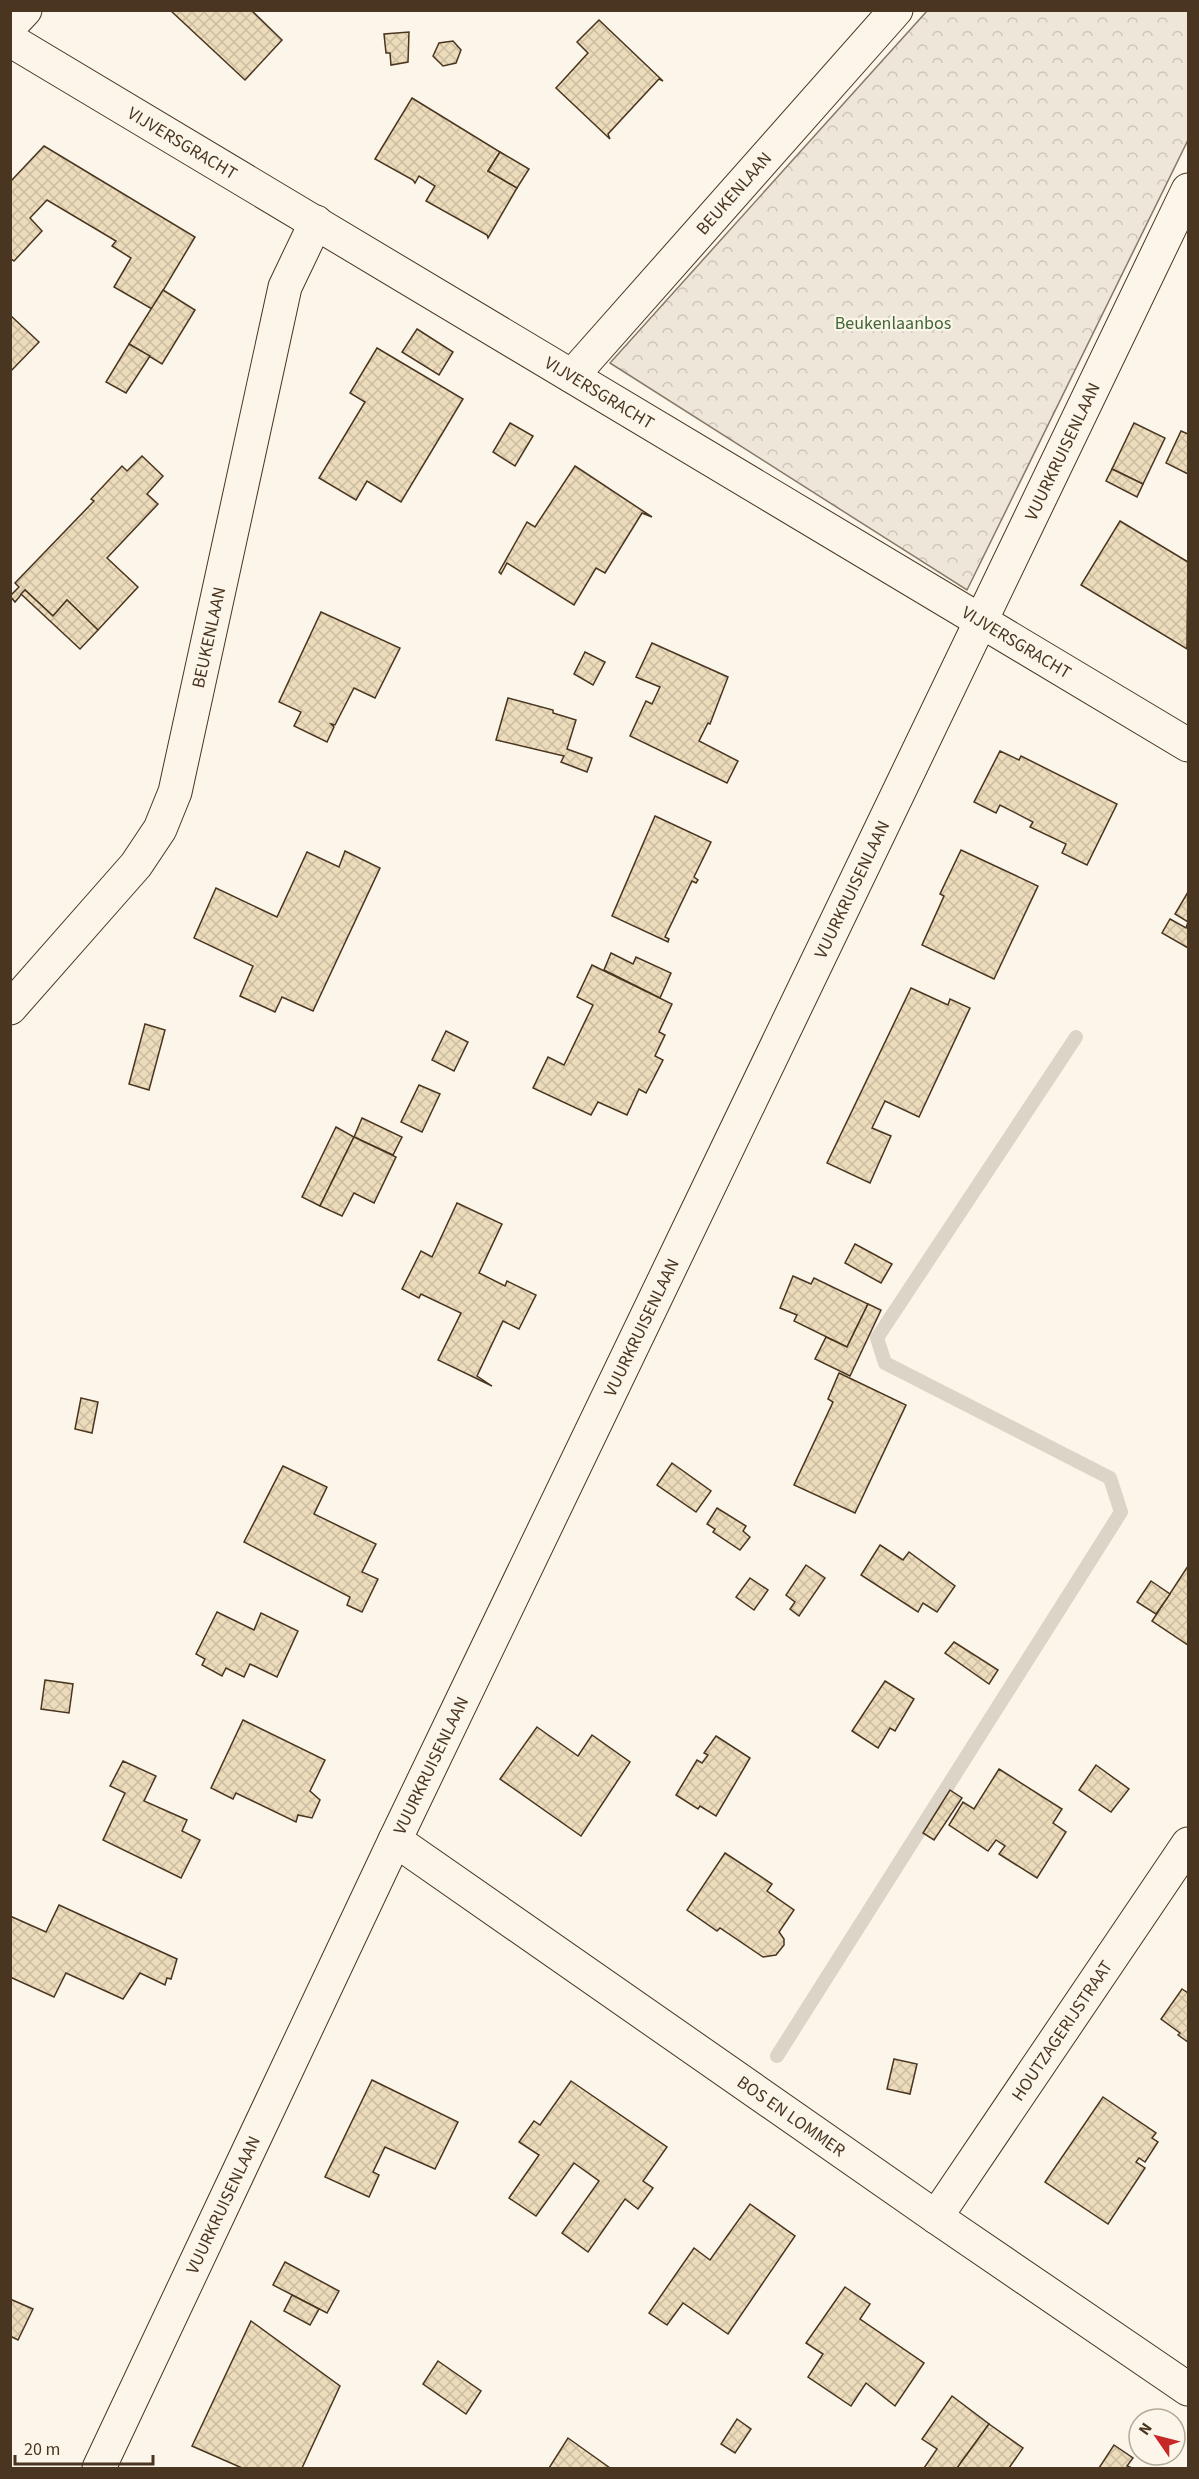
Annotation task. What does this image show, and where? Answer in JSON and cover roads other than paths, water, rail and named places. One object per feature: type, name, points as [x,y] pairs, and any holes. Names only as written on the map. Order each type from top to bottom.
[{"type":"street","points":[[10,26],[25,10]]},
{"type":"street","name":"BEUKENLAAN","points":[[572,376],[896,10]]},
{"type":"street","name":"VIJVERSGRACHT","points":[[10,40],[1188,745]]},
{"type":"street","name":"VUURKRUISENLAAN","points":[[99,2469],[395,1840],[1188,190]]},
{"type":"street","name":"BEUKENLAAN","points":[[10,1008],[136,865],[160,829],[175,792],[285,287],[316,222]]},
{"type":"street","name":"BOS EN LOMMER","points":[[395,1840],[936,2217],[1188,2389]]},
{"type":"street","name":"HOUTZAGERIJSTRAAT","points":[[936,2217],[1188,1845]]},
{"type":"waterway","points":[[777,2056],[1121,1512],[1110,1478],[885,1363],[877,1338],[1076,1037]]},
{"type":"park label","name":"Beukenlaanbos","points":[[893,323]]}]
